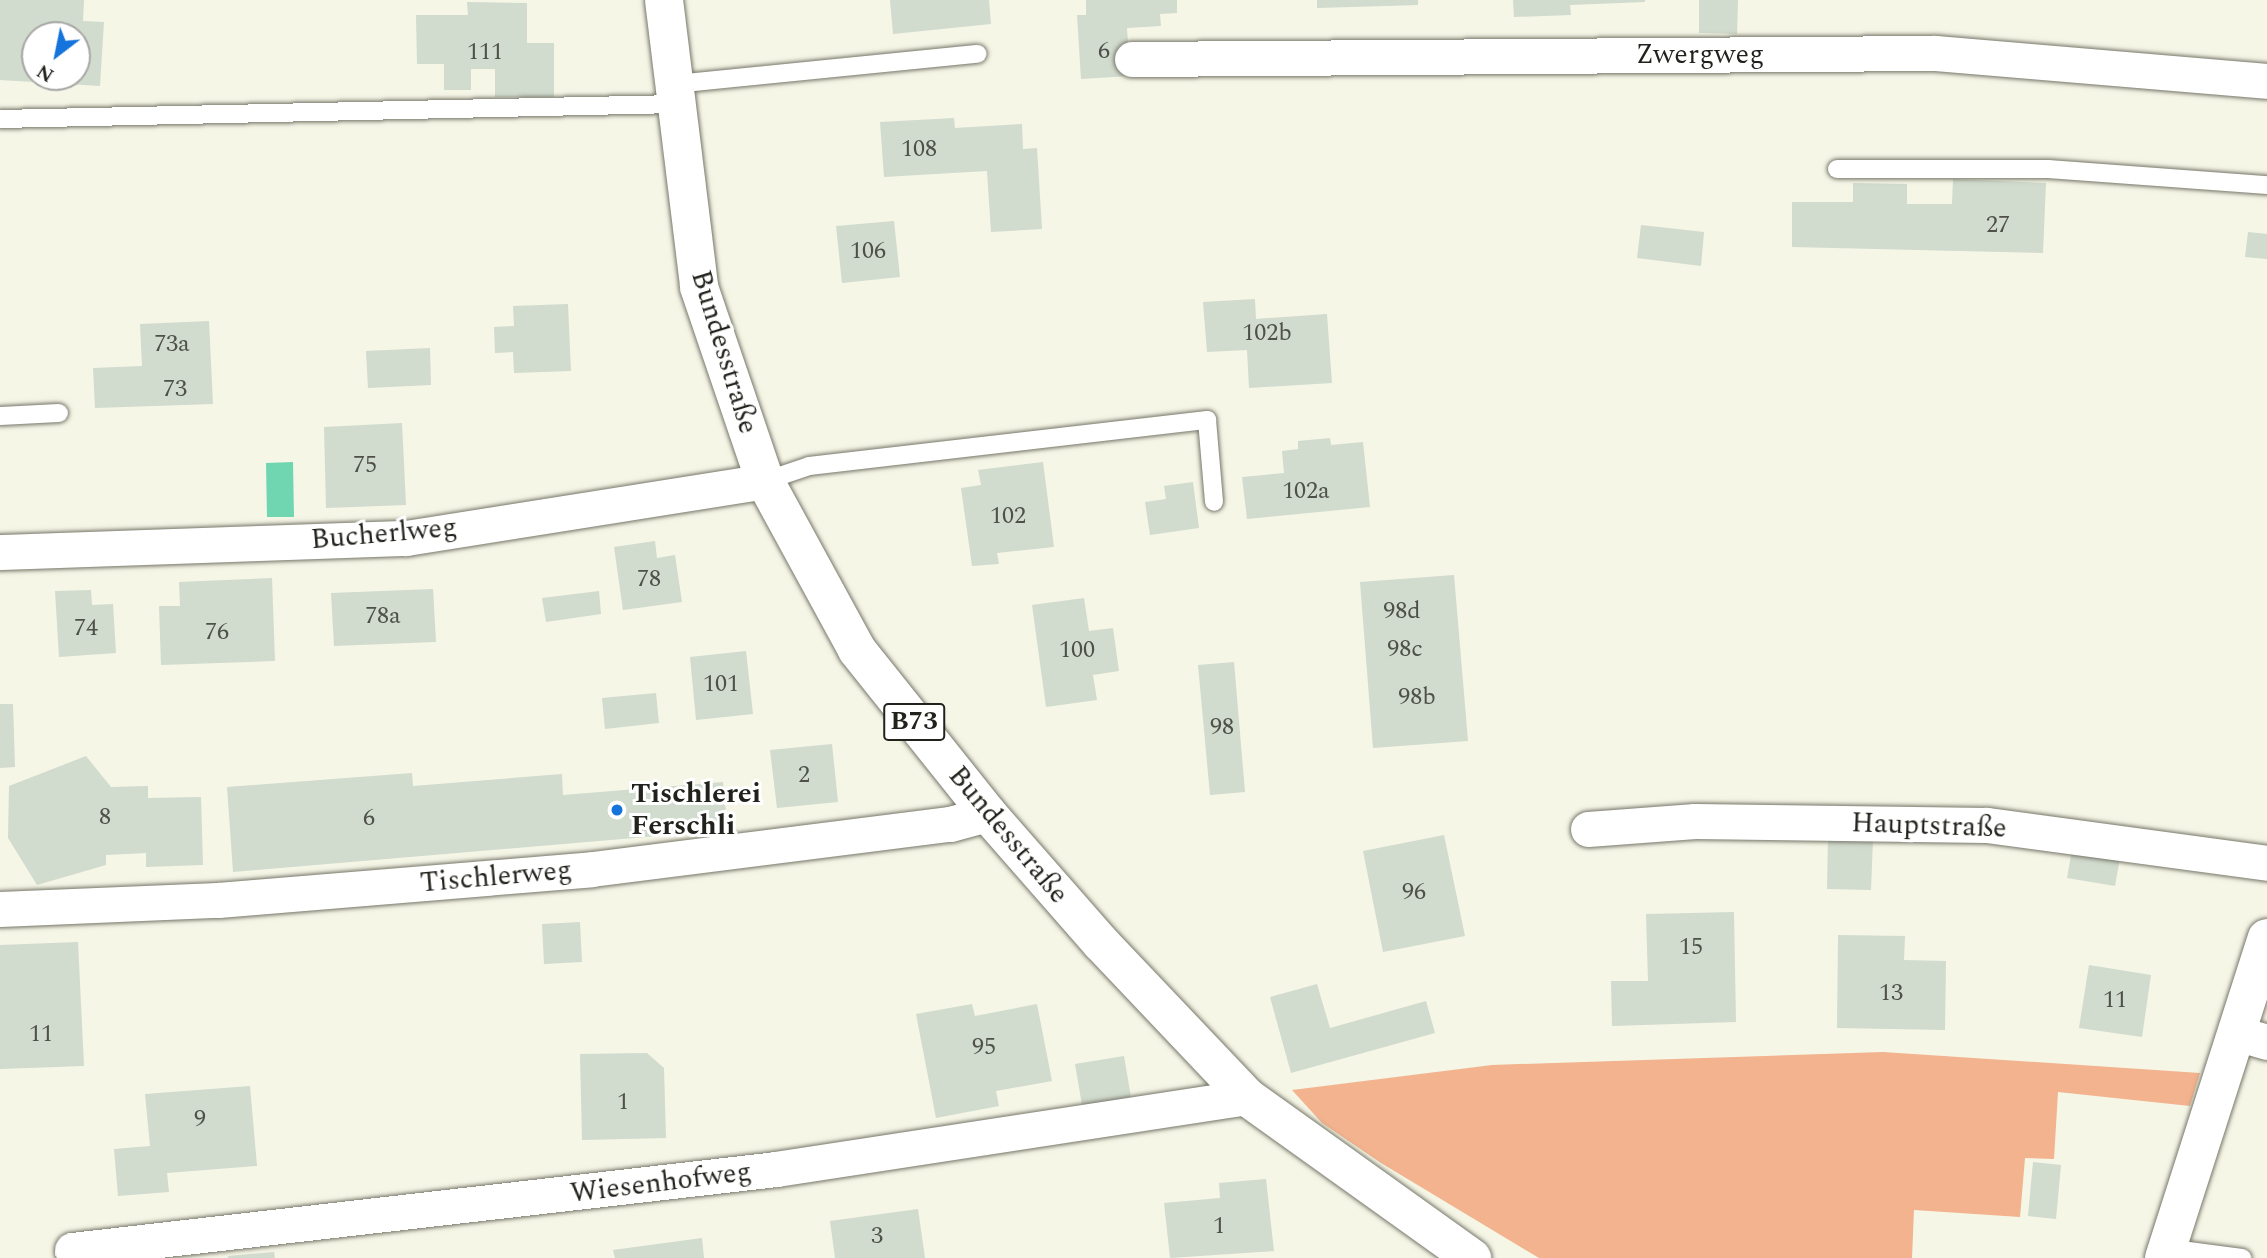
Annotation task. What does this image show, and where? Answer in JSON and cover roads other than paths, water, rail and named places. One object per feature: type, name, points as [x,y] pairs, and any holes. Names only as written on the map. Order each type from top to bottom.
[{"type":"main road","name":"Bundesstraße","points":[[664,0],[699,287],[765,481],[857,650],[989,814],[1101,943],[1247,1097],[1472,1258]]},
{"type":"main road","points":[[2165,1253],[2252,1037],[2267,938]]},
{"type":"street","name":"Zwergweg","points":[[1132,59],[1935,53],[2267,81]]},
{"type":"street","name":"Bucherlweg","points":[[0,552],[406,538],[765,481]]},
{"type":"street","name":"Tischlerweg","points":[[0,909],[218,900],[592,869],[950,824],[989,814]]},
{"type":"street","name":"Hauptstraße","points":[[1588,830],[1695,821],[1987,824],[2267,863]]},
{"type":"street","name":"Wiesenhofweg","points":[[72,1250],[776,1169],[1247,1097]]},
{"type":"lane","points":[[0,119],[676,94],[978,54]]},
{"type":"lane","points":[[1837,169],[2048,169],[2267,185]]},
{"type":"lane","points":[[0,416],[59,413]]},
{"type":"lane","points":[[765,481],[809,466],[1207,420],[1214,502]]},
{"type":"lane","points":[[2165,1253],[2242,1258]]},
{"type":"place","name":"Tischlerei Ferschli","points":[[617,810]]}]
